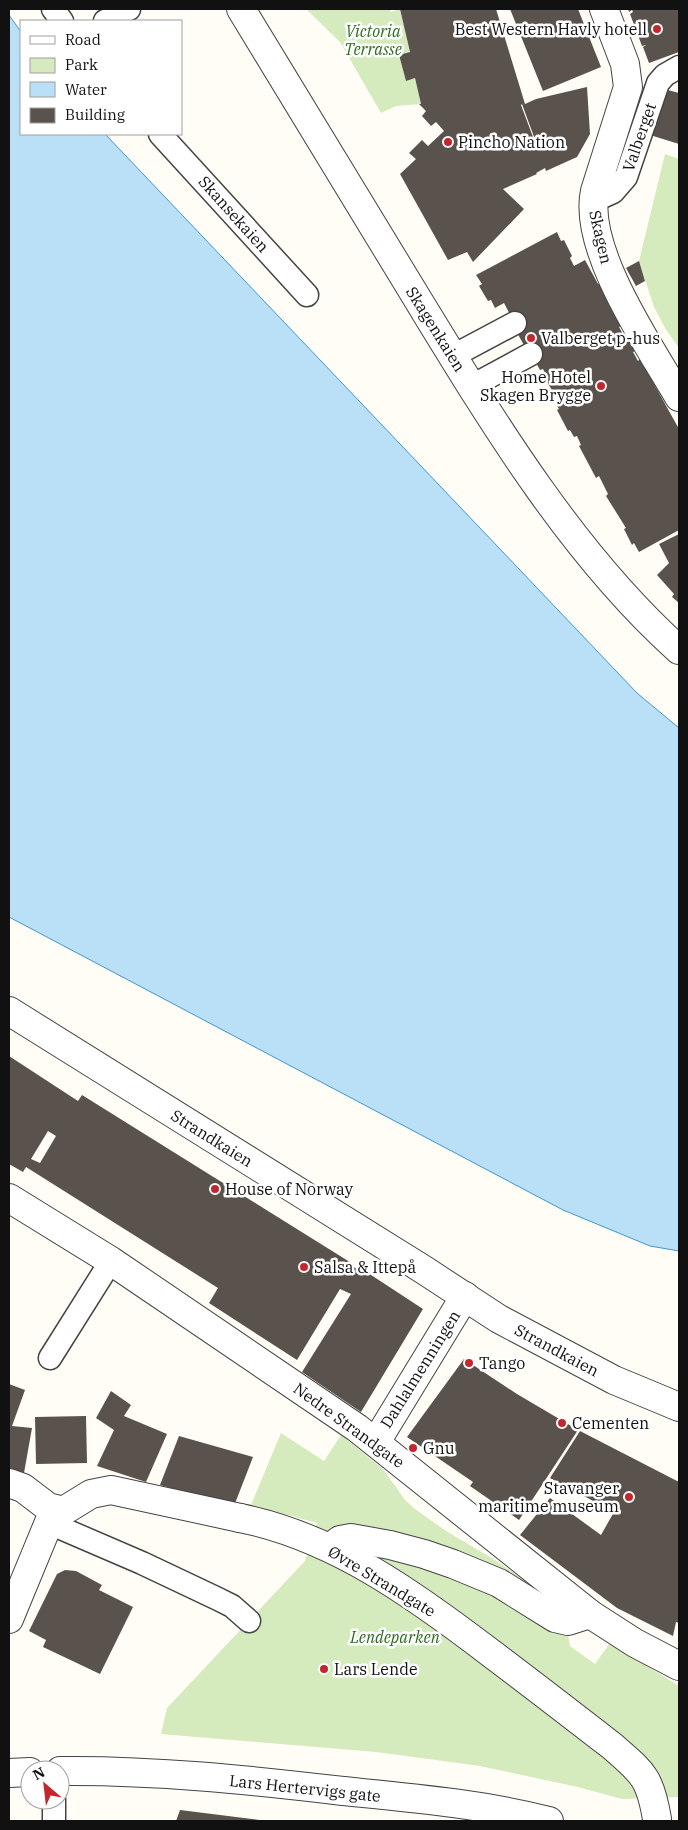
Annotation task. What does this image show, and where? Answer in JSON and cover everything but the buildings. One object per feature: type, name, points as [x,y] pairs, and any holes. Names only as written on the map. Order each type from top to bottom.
[{"type":"street","name":"Skagenkaien","points":[[241,9],[453,356],[543,493],[613,583],[650,624],[679,650]]},
{"type":"street","name":"Skagen","points":[[604,9],[626,64],[628,87],[593,201],[594,218],[608,268],[618,291],[679,397]]},
{"type":"street","name":"Strandkaien","points":[[9,1011],[499,1319],[606,1376],[679,1407]]},
{"type":"street","name":"Nedre Strandgate","points":[[9,1198],[111,1261],[376,1442],[590,1614],[628,1639],[679,1666]]},
{"type":"street","name":"Dahlalmenningen","points":[[376,1442],[465,1296]]},
{"type":"street","points":[[9,1483],[23,1488],[52,1516],[9,1619]]},
{"type":"street","name":"Øvre Strandgate","points":[[52,1516],[83,1498],[100,1491],[111,1490],[240,1518],[301,1536],[330,1548],[398,1587],[450,1623],[612,1746],[638,1768],[648,1781],[657,1819]]},
{"type":"street","points":[[330,1548],[340,1540],[351,1538],[390,1545],[453,1564],[499,1583],[555,1618],[568,1621],[590,1614]]},
{"type":"street","name":"Lars Hertervigs gate","points":[[70,1771],[131,1772],[308,1787],[490,1809],[549,1821]]},
{"type":"lane","points":[[53,9],[61,20]]},
{"type":"lane","points":[[107,20],[129,9]]},
{"type":"lane","name":"Valberget","points":[[593,201],[608,195],[622,182],[658,83],[669,72],[679,67]]},
{"type":"lane","name":"Skansekaien","points":[[161,135],[307,295]]},
{"type":"lane","points":[[453,356],[515,323]]},
{"type":"lane","points":[[472,386],[532,354]]},
{"type":"lane","points":[[50,1358],[111,1261]]},
{"type":"lane","points":[[52,1516],[142,1563],[225,1602],[249,1621]]},
{"type":"green space","name":"Victoria Terrasse","points":[[306,9],[390,9],[391,12],[400,9],[410,52],[399,56],[406,81],[415,78],[421,104],[396,106],[381,113],[340,42]]},
{"type":"green space","points":[[665,154],[679,159],[679,348],[665,328],[654,307],[639,261]]},
{"type":"green space","name":"Lendeparken","points":[[281,1433],[324,1461],[341,1435],[383,1469],[405,1500],[415,1509],[446,1531],[495,1560],[563,1607],[570,1646],[595,1664],[610,1643],[679,1686],[679,1797],[622,1799],[578,1787],[480,1766],[376,1752],[161,1734],[167,1708],[305,1561],[317,1523],[251,1505]]},
{"type":"water","points":[[9,15],[20,31],[20,135],[106,135],[637,693],[679,728],[679,1251],[650,1246],[563,1210],[9,917]]},
{"type":"place","name":"Best Western Havly hotell","points":[[657,29]]},
{"type":"place","name":"Pincho Nation","points":[[448,142]]},
{"type":"place","name":"Valberget p-hus","points":[[531,338]]},
{"type":"place","name":"Home Hotel Skagen Brygge","points":[[601,386]]},
{"type":"place","name":"House of Norway","points":[[215,1189]]},
{"type":"place","name":"Salsa & Ittepå","points":[[304,1267]]},
{"type":"place","name":"Tango","points":[[469,1363]]},
{"type":"place","name":"Cementen","points":[[562,1423]]},
{"type":"place","name":"Gnu","points":[[413,1448]]},
{"type":"place","name":"Stavanger maritime museum","points":[[629,1497]]},
{"type":"place","name":"Lars Lende","points":[[324,1669]]}]
